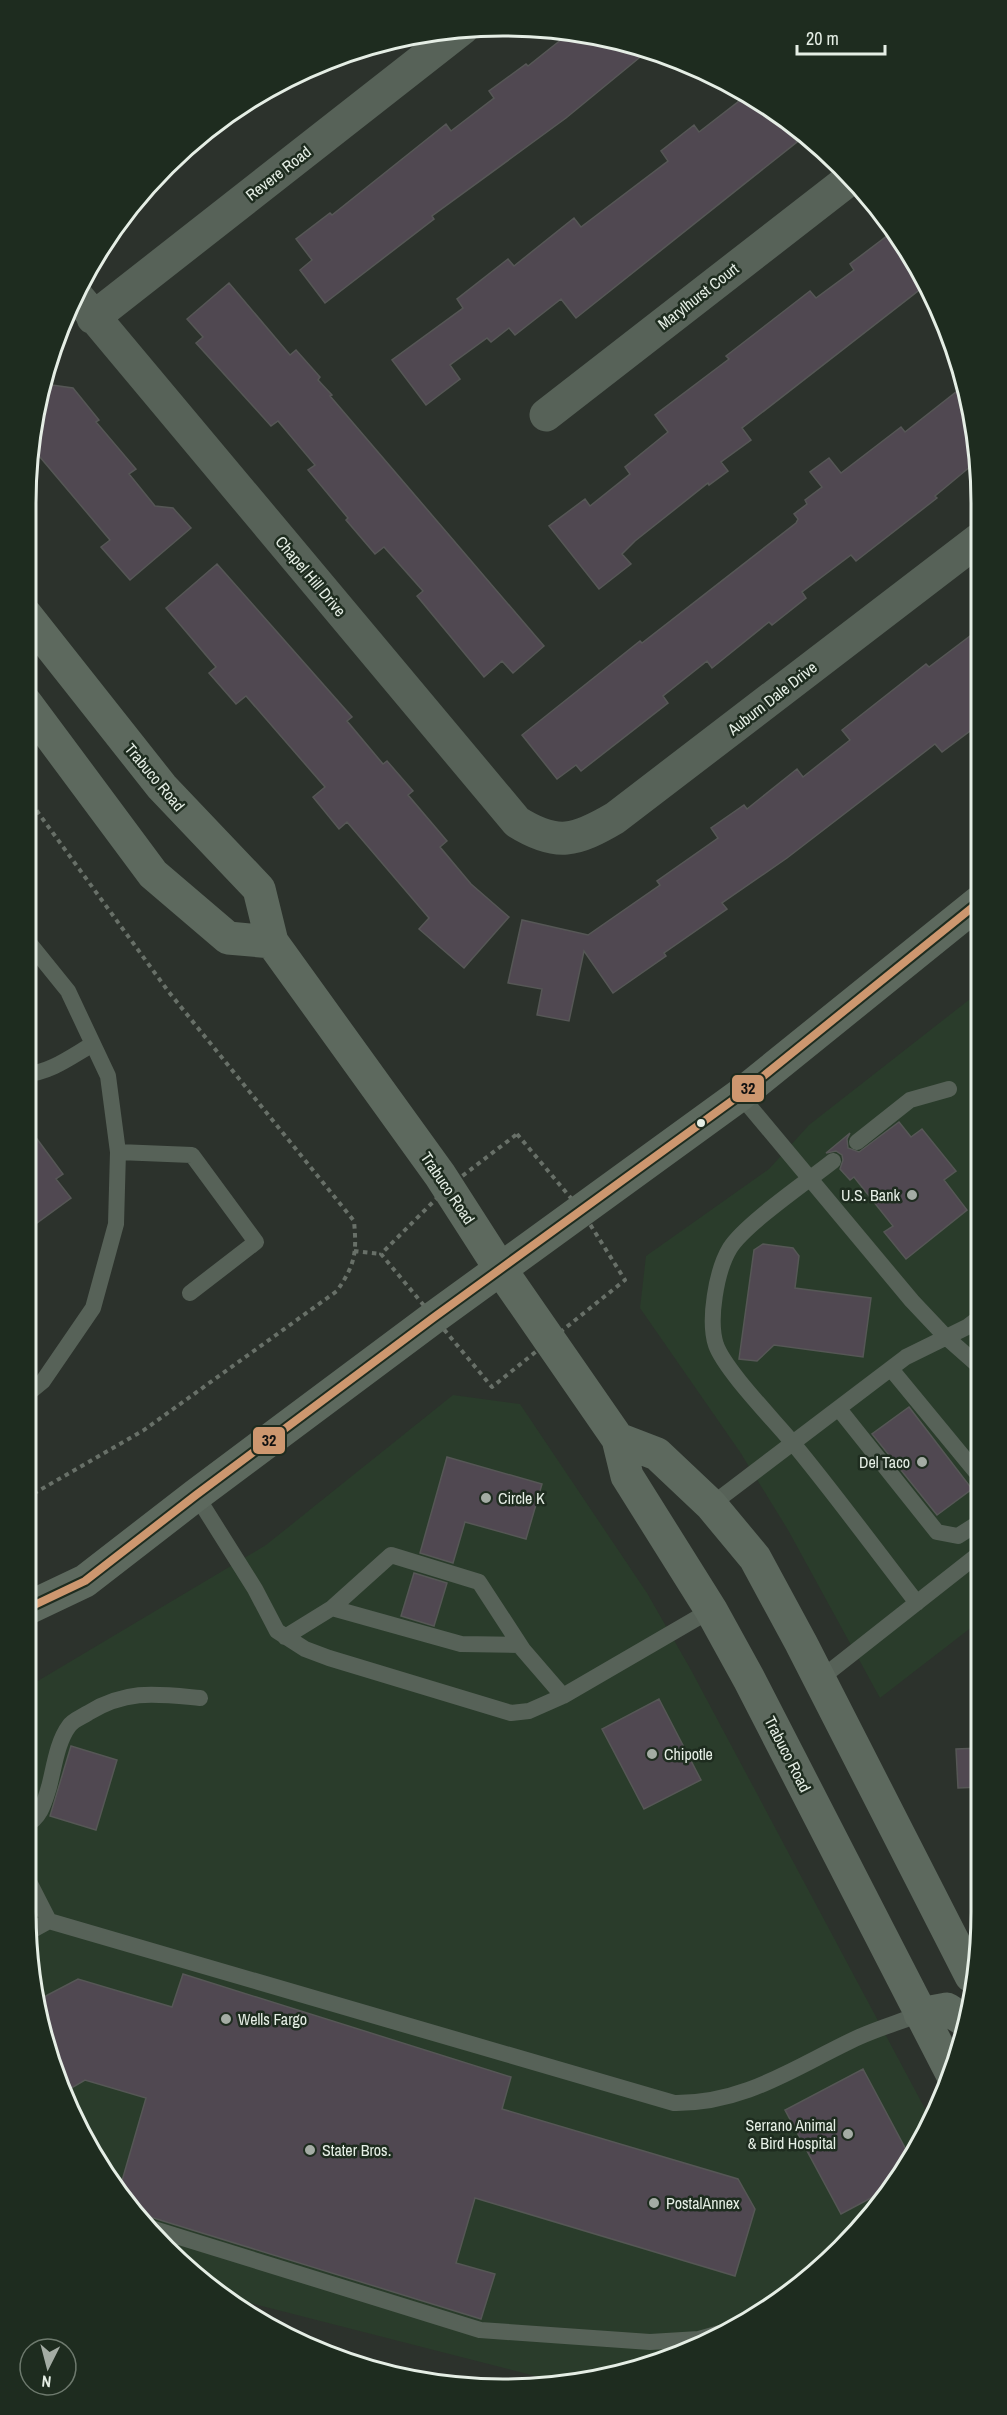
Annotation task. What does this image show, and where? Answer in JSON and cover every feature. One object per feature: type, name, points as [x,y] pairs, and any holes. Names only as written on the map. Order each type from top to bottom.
[{"type":"main road","name":"Trabuco Road","points":[[36,628],[162,787],[259,889],[272,942],[440,1175],[501,1270],[618,1438],[627,1476],[711,1610],[754,1689],[946,2062]]},
{"type":"main road","points":[[36,717],[153,874],[228,939],[272,942]]},
{"type":"main road","points":[[36,1605],[85,1581],[433,1318],[740,1095],[971,908]]},
{"type":"main road","points":[[618,1438],[657,1455],[711,1505],[755,1558],[820,1678],[967,1969]]},
{"type":"main road","points":[[920,2014],[947,2008],[959,2017]]},
{"type":"street","name":"Revere Road","points":[[84,307],[447,39]]},
{"type":"street","name":"Marylhurst Court","points":[[546,415],[844,183]]},
{"type":"street","name":"Chapel Hill Drive","points":[[84,307],[517,822],[530,830],[559,839]]},
{"type":"street","name":"Auburn Dale Drive","points":[[559,839],[585,836],[615,818],[971,545]]},
{"type":"lane","points":[[36,951],[68,991],[108,1076],[118,1152],[116,1224],[93,1308],[43,1381],[36,1387]]},
{"type":"lane","points":[[36,1073],[60,1063],[93,1044]]},
{"type":"lane","points":[[857,1142],[910,1100],[949,1089]]},
{"type":"lane","points":[[740,1095],[912,1301],[946,1337],[971,1358]]},
{"type":"lane","points":[[118,1152],[192,1155],[256,1242],[190,1293]]},
{"type":"lane","points":[[833,1161],[744,1232],[730,1247],[724,1259],[713,1310],[716,1346],[724,1362],[793,1444],[917,1603]]},
{"type":"lane","points":[[711,1505],[906,1357],[971,1322]]},
{"type":"lane","points":[[891,1369],[971,1466]]},
{"type":"lane","points":[[839,1409],[937,1532],[958,1536],[971,1528]]},
{"type":"lane","points":[[196,1495],[255,1589],[277,1631],[285,1637],[305,1649],[329,1658],[511,1713],[529,1710],[563,1696],[711,1610]]},
{"type":"lane","points":[[285,1637],[332,1608],[391,1555],[479,1582],[525,1652]]},
{"type":"lane","points":[[820,1678],[971,1561]]},
{"type":"lane","points":[[332,1608],[461,1644],[519,1645],[563,1696]]},
{"type":"lane","points":[[36,1817],[44,1804],[64,1736],[70,1724],[104,1703],[127,1696],[153,1694],[200,1698]]},
{"type":"lane","points":[[36,1896],[49,1921]]},
{"type":"lane","points":[[37,1928],[49,1921],[674,2103],[700,2104],[741,2095],[861,2037],[920,2014]]},
{"type":"lane","points":[[163,2232],[480,2330],[650,2342],[690,2340]]},
{"type":"path","points":[[36,810],[168,991],[354,1221],[353,1267],[336,1291],[144,1430],[36,1492]]},
{"type":"path","points":[[354,1251],[381,1254]]},
{"type":"shaded area","points":[[971,998],[971,1628],[880,1698],[788,1530],[740,1452],[640,1308],[646,1256],[769,1169],[809,1125]]},
{"type":"shaded area","points":[[453,1395],[520,1404],[647,1593],[691,1670],[926,2111],[892,2171],[855,2220],[812,2263],[763,2300],[710,2331],[654,2354],[595,2370],[540,2377],[248,2302],[195,2263],[173,2242],[152,2220],[115,2171],[84,2118],[61,2062],[45,2003],[40,1973],[36,1912],[36,1682],[266,1545]]},
{"type":"building","points":[[561,40],[595,45],[640,57],[566,118],[432,216],[434,219],[325,303],[300,270],[312,260],[296,239],[330,213],[332,215],[446,124],[451,131],[494,98],[489,91],[526,64],[528,66]]},
{"type":"building","points":[[740,101],[788,133],[797,142],[576,318],[561,299],[515,335],[509,328],[491,342],[487,338],[450,365],[460,379],[426,405],[392,360],[463,308],[457,299],[508,259],[514,266],[574,218],[581,227],[668,161],[661,151],[694,125],[699,132]]},
{"type":"building","points":[[886,236],[919,290],[742,428],[751,440],[721,462],[728,471],[709,485],[708,483],[635,541],[622,554],[631,564],[599,589],[549,526],[585,499],[590,506],[630,474],[625,467],[668,432],[655,415],[729,359],[726,356],[810,291],[816,298],[854,270],[850,264]]},
{"type":"building","points":[[229,283],[290,355],[296,350],[320,377],[318,380],[332,395],[330,396],[544,646],[513,673],[502,661],[484,677],[417,596],[423,591],[384,547],[375,554],[346,520],[348,518],[308,470],[315,465],[278,421],[271,426],[196,343],[203,337],[187,319]]},
{"type":"building","points":[[52,385],[73,388],[99,420],[96,422],[136,469],[129,474],[155,506],[173,508],[191,528],[130,580],[101,547],[110,540],[39,456]]},
{"type":"building","points":[[957,391],[969,467],[935,496],[937,498],[856,561],[851,555],[802,592],[806,598],[772,625],[769,622],[712,668],[707,661],[663,696],[668,703],[581,771],[576,765],[557,779],[522,735],[640,641],[642,643],[796,523],[798,519],[794,514],[807,504],[805,500],[822,487],[810,472],[829,458],[841,473],[901,427],[905,432]]},
{"type":"building","points":[[217,564],[352,717],[347,721],[383,764],[387,761],[413,791],[408,795],[447,841],[440,847],[471,884],[509,917],[464,968],[419,929],[429,918],[347,822],[339,829],[313,797],[325,787],[246,696],[236,704],[209,673],[216,667],[166,608]]},
{"type":"building","points":[[971,635],[971,730],[942,752],[935,744],[787,858],[722,903],[727,909],[664,953],[666,956],[613,993],[584,951],[569,1021],[537,1015],[542,989],[508,983],[522,920],[588,935],[660,885],[657,881],[718,838],[711,828],[744,805],[747,809],[797,769],[803,777],[850,740],[842,730],[926,664],[929,667]]},
{"type":"building","name":"U.S. Bank","points":[[899,1122],[911,1137],[922,1129],[956,1171],[944,1180],[967,1210],[906,1259],[884,1232],[893,1226],[854,1177],[850,1180],[840,1169],[842,1155],[836,1151],[826,1153],[850,1133],[847,1139],[848,1148],[859,1152]]},
{"type":"building","points":[[36,1138],[63,1174],[56,1179],[71,1198],[36,1224]]},
{"type":"building","points":[[763,1244],[793,1248],[799,1256],[795,1288],[871,1298],[863,1357],[774,1345],[757,1361],[739,1359],[754,1250]]},
{"type":"building","name":"Del Taco","points":[[909,1407],[971,1490],[937,1515],[872,1434]]},
{"type":"building","name":"Circle K","points":[[447,1457],[542,1484],[526,1539],[465,1522],[453,1563],[420,1553]]},
{"type":"building","points":[[414,1573],[447,1583],[434,1626],[401,1616]]},
{"type":"building","name":"Chipotle","points":[[659,1699],[701,1780],[644,1809],[602,1729]]},
{"type":"building","points":[[71,1746],[117,1760],[96,1830],[50,1816]]},
{"type":"building","points":[[971,1748],[971,1787],[958,1788],[956,1749]]},
{"type":"building","name":"Stater Bros.","points":[[183,1974],[511,2077],[502,2109],[738,2179],[755,2209],[735,2276],[475,2198],[456,2263],[495,2274],[481,2319],[149,2217],[122,2181],[146,2098],[85,2080],[71,2088],[52,2032],[44,1997],[78,1979],[172,2007]]},
{"type":"building","name":"Serrano Animal & Bird Hospital","points":[[863,2069],[906,2149],[873,2197],[841,2214],[785,2110]]},
{"type":"transit line","name":"32","points":[[36,1604],[85,1581],[433,1318],[740,1095],[971,908]]},
{"type":"place","name":"U.S. Bank","points":[[912,1195]]},
{"type":"place","name":"Del Taco","points":[[922,1462]]},
{"type":"place","name":"Circle K","points":[[486,1498]]},
{"type":"place","name":"Chipotle","points":[[652,1754]]},
{"type":"place","name":"Wells Fargo","points":[[226,2019]]},
{"type":"place","name":"Serrano Animal & Bird Hospital","points":[[848,2134]]},
{"type":"place","name":"Stater Bros.","points":[[310,2150]]},
{"type":"place","name":"PostalAnnex","points":[[654,2203]]}]
